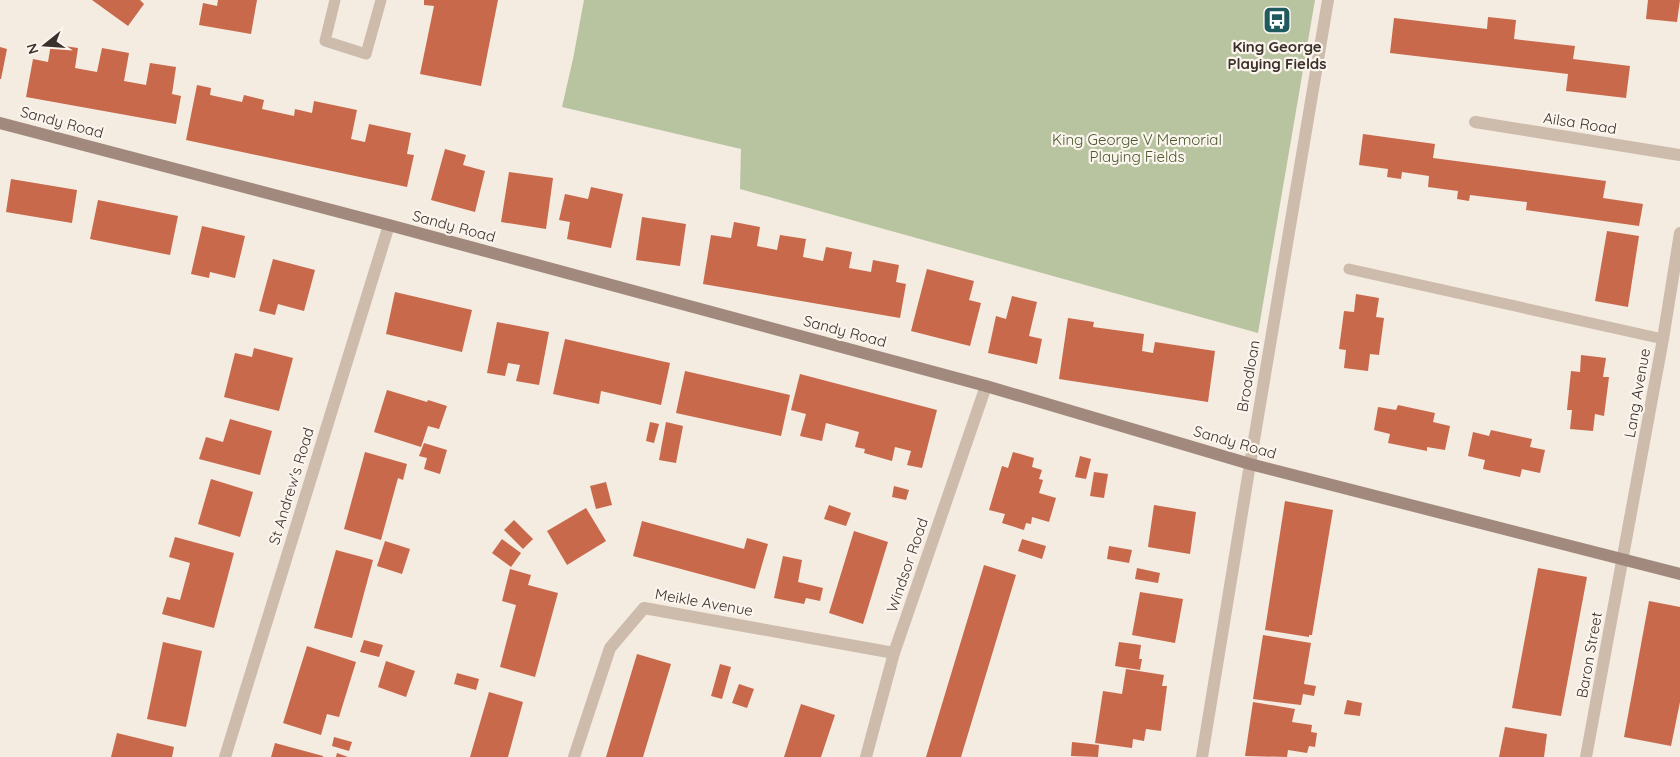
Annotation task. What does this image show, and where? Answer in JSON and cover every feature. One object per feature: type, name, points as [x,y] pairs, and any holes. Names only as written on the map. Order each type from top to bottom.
[{"type":"main road","name":"Sandy Road","points":[[0,123],[389,225],[986,386],[1250,464],[1680,574]]},
{"type":"street","name":"Broadloan","points":[[1202,757],[1328,0]]},
{"type":"street","name":"Ailsa Road","points":[[1475,122],[1680,155]]},
{"type":"street","name":"St Andrew's Road","points":[[225,757],[389,225]]},
{"type":"street","name":"Lang Avenue","points":[[1623,559],[1663,339],[1680,233]]},
{"type":"street","name":"Windsor Road","points":[[866,757],[894,653],[986,386]]},
{"type":"street","name":"Baron Street","points":[[1586,757],[1623,559]]},
{"type":"street","name":"Meikle Avenue","points":[[574,757],[610,648],[644,608],[894,653]]},
{"type":"lane","points":[[335,0],[325,41],[366,54],[381,0]]},
{"type":"lane","points":[[1349,269],[1663,339]]},
{"type":"green space","name":"King George V Memorial Playing Fields","points":[[584,0],[1315,0],[1258,333],[740,189],[741,149],[562,107]]},
{"type":"building","points":[[92,0],[140,0],[144,4],[128,26]]},
{"type":"building","points":[[218,0],[257,0],[251,34],[199,25],[203,3],[217,6]]},
{"type":"building","points":[[424,0],[498,0],[481,86],[420,74],[434,6],[424,5]]},
{"type":"building","points":[[1648,0],[1680,0],[1677,22],[1646,19]]},
{"type":"building","points":[[1488,17],[1516,20],[1514,39],[1575,46],[1573,59],[1630,66],[1626,98],[1566,91],[1568,74],[1390,53],[1394,18],[1487,29]]},
{"type":"building","points":[[51,44],[78,48],[75,68],[97,72],[102,48],[129,53],[124,81],[146,85],[150,63],[176,67],[172,94],[181,96],[176,124],[26,97],[33,59],[48,62]]},
{"type":"building","points":[[0,47],[7,49],[1,79],[0,79]]},
{"type":"building","points":[[197,85],[211,88],[210,95],[242,102],[244,95],[264,100],[262,109],[294,116],[295,109],[312,113],[314,101],[357,110],[351,139],[365,142],[369,124],[411,133],[407,154],[414,155],[407,187],[186,140]]},
{"type":"building","points":[[1363,134],[1435,144],[1433,158],[1606,181],[1603,198],[1643,204],[1639,226],[1526,210],[1527,202],[1470,195],[1469,201],[1457,199],[1458,191],[1428,187],[1429,176],[1402,172],[1401,179],[1387,177],[1388,169],[1359,165]]},
{"type":"building","points":[[445,149],[466,155],[463,165],[485,171],[475,212],[431,200]]},
{"type":"building","points":[[509,172],[553,178],[546,229],[501,222]]},
{"type":"building","points":[[11,179],[77,190],[72,223],[6,212]]},
{"type":"building","points":[[591,187],[623,194],[611,248],[567,239],[570,222],[559,220],[565,194],[588,199]]},
{"type":"building","points":[[98,200],[178,216],[170,255],[90,239]]},
{"type":"building","points":[[642,217],[686,224],[680,266],[636,260]]},
{"type":"building","points":[[734,222],[760,227],[757,246],[777,250],[780,235],[806,239],[803,257],[823,261],[826,247],[852,252],[849,268],[871,272],[873,260],[899,265],[896,282],[906,284],[900,318],[703,284],[711,235],[731,238]]},
{"type":"building","points":[[202,226],[245,236],[235,278],[210,272],[209,278],[191,274]]},
{"type":"building","points":[[1607,231],[1639,236],[1628,307],[1595,301]]},
{"type":"building","points":[[273,259],[315,270],[304,311],[278,304],[275,315],[259,311]]},
{"type":"building","points":[[927,269],[974,281],[969,300],[981,303],[970,346],[911,331]]},
{"type":"building","points":[[395,292],[472,310],[462,352],[386,334]]},
{"type":"building","points":[[1356,294],[1379,298],[1376,317],[1384,318],[1379,355],[1370,354],[1368,371],[1344,368],[1346,350],[1339,349],[1344,311],[1354,312]]},
{"type":"building","points":[[1012,296],[1037,302],[1029,336],[1042,339],[1037,364],[988,353],[996,316],[1006,319]]},
{"type":"building","points":[[1068,318],[1094,322],[1093,327],[1144,334],[1142,351],[1153,353],[1155,342],[1215,351],[1208,402],[1059,379]]},
{"type":"building","points":[[497,322],[549,332],[539,385],[516,381],[520,365],[508,363],[505,376],[487,373]]},
{"type":"building","points":[[565,339],[670,363],[661,405],[601,391],[599,404],[553,394]]},
{"type":"building","points":[[254,348],[293,358],[279,411],[224,397],[235,353],[252,357]]},
{"type":"building","points":[[1581,355],[1606,358],[1603,377],[1609,377],[1604,416],[1595,414],[1593,431],[1570,429],[1572,410],[1567,410],[1571,371],[1580,372]]},
{"type":"building","points":[[685,371],[790,395],[781,436],[676,413]]},
{"type":"building","points":[[800,374],[937,410],[922,468],[907,465],[911,451],[895,447],[892,461],[864,453],[865,449],[855,447],[859,432],[826,423],[822,441],[800,436],[806,414],[791,410]]},
{"type":"building","points":[[387,390],[447,406],[439,429],[428,426],[421,447],[374,432]]},
{"type":"building","points":[[1398,405],[1435,413],[1433,422],[1450,426],[1445,450],[1427,447],[1427,451],[1388,443],[1390,434],[1374,430],[1378,407],[1396,410]]},
{"type":"building","points":[[230,419],[272,431],[260,475],[199,459],[206,437],[223,442]]},
{"type":"building","points":[[650,422],[659,424],[654,443],[646,441]]},
{"type":"building","points":[[666,422],[683,426],[676,463],[659,460]]},
{"type":"building","points":[[1491,430],[1532,439],[1530,447],[1545,450],[1540,473],[1522,469],[1520,477],[1483,469],[1485,460],[1468,456],[1473,432],[1489,436]]},
{"type":"building","points":[[424,443],[447,450],[440,474],[424,469],[427,458],[419,456]]},
{"type":"building","points":[[365,452],[407,464],[403,480],[398,478],[381,540],[344,529]]},
{"type":"building","points":[[1013,452],[1034,458],[1032,467],[1042,470],[1039,479],[1043,480],[1039,493],[1056,498],[1049,522],[1032,517],[1031,524],[1026,523],[1024,530],[1002,523],[1005,514],[989,510],[1002,466],[1008,468]]},
{"type":"building","points":[[1080,456],[1091,459],[1086,479],[1075,477]]},
{"type":"building","points":[[1094,472],[1108,474],[1104,498],[1090,496]]},
{"type":"building","points":[[211,479],[253,492],[240,537],[198,524]]},
{"type":"building","points":[[606,482],[612,505],[596,509],[590,486]]},
{"type":"building","points":[[894,486],[909,490],[906,500],[892,497]]},
{"type":"building","points":[[1285,501],[1333,510],[1312,635],[1309,635],[1309,637],[1265,630]]},
{"type":"building","points":[[829,505],[851,513],[846,526],[824,519]]},
{"type":"building","points":[[1154,505],[1196,512],[1190,554],[1148,547]]},
{"type":"building","points":[[586,508],[606,541],[567,565],[547,531]]},
{"type":"building","points":[[514,520],[533,539],[523,549],[504,530]]},
{"type":"building","points":[[642,521],[744,549],[747,538],[768,544],[755,589],[633,556]]},
{"type":"building","points":[[854,531],[888,542],[863,624],[829,613]]},
{"type":"building","points":[[175,537],[234,553],[214,628],[162,614],[167,597],[180,600],[190,563],[169,557]]},
{"type":"building","points":[[502,539],[521,553],[511,567],[492,553]]},
{"type":"building","points":[[1022,539],[1046,546],[1042,559],[1018,551]]},
{"type":"building","points":[[385,541],[410,549],[402,574],[377,566]]},
{"type":"building","points":[[1109,546],[1132,550],[1129,563],[1107,559]]},
{"type":"building","points":[[336,550],[373,560],[352,638],[314,628]]},
{"type":"building","points":[[783,556],[802,560],[798,582],[823,588],[820,601],[806,598],[804,604],[774,598]]},
{"type":"building","points":[[984,565],[1016,575],[961,757],[926,757]]},
{"type":"building","points":[[1137,568],[1160,573],[1158,583],[1135,579]]},
{"type":"building","points":[[1538,568],[1587,577],[1561,716],[1512,708]]},
{"type":"building","points":[[510,569],[531,575],[528,585],[558,593],[535,677],[500,667],[516,605],[502,601]]},
{"type":"building","points":[[1140,592],[1183,599],[1175,643],[1132,635]]},
{"type":"building","points":[[1649,601],[1680,607],[1680,702],[1671,746],[1624,737]]},
{"type":"building","points":[[1263,635],[1311,643],[1304,684],[1316,686],[1314,696],[1303,694],[1301,705],[1253,699]]},
{"type":"building","points":[[364,640],[383,645],[379,657],[360,652]]},
{"type":"building","points":[[163,642],[202,651],[186,727],[147,719]]},
{"type":"building","points":[[1119,642],[1141,645],[1139,659],[1142,659],[1140,670],[1115,666]]},
{"type":"building","points":[[307,646],[356,662],[339,717],[327,714],[321,735],[283,723]]},
{"type":"building","points":[[637,654],[671,664],[643,757],[606,757]]},
{"type":"building","points":[[386,661],[415,671],[406,697],[378,687]]},
{"type":"building","points":[[720,664],[731,667],[722,699],[711,696]]},
{"type":"building","points":[[1126,669],[1164,675],[1162,686],[1167,686],[1161,731],[1146,729],[1144,741],[1133,739],[1132,748],[1095,743],[1103,691],[1122,694]]},
{"type":"building","points":[[457,673],[479,679],[476,690],[454,684]]},
{"type":"building","points":[[739,684],[754,689],[747,708],[732,703]]},
{"type":"building","points":[[489,692],[523,702],[508,757],[470,757]]},
{"type":"building","points":[[1347,700],[1362,703],[1360,716],[1344,714]]},
{"type":"building","points":[[1253,702],[1295,709],[1292,722],[1312,725],[1311,732],[1317,733],[1315,747],[1309,746],[1307,753],[1288,750],[1287,757],[1245,756]]},
{"type":"building","points":[[801,704],[835,715],[821,757],[784,757]]},
{"type":"building","points":[[1505,727],[1547,734],[1544,757],[1499,757]]},
{"type":"building","points":[[117,733],[174,747],[172,757],[111,757]]},
{"type":"building","points":[[334,737],[352,742],[349,751],[332,746]]},
{"type":"building","points":[[1072,742],[1099,745],[1098,757],[1071,756]]},
{"type":"building","points":[[275,743],[323,756],[323,757],[271,757]]},
{"type":"building","points":[[337,753],[348,757],[336,757]]},
{"type":"place","name":"King George Playing Fields","points":[[1277,20]]}]
